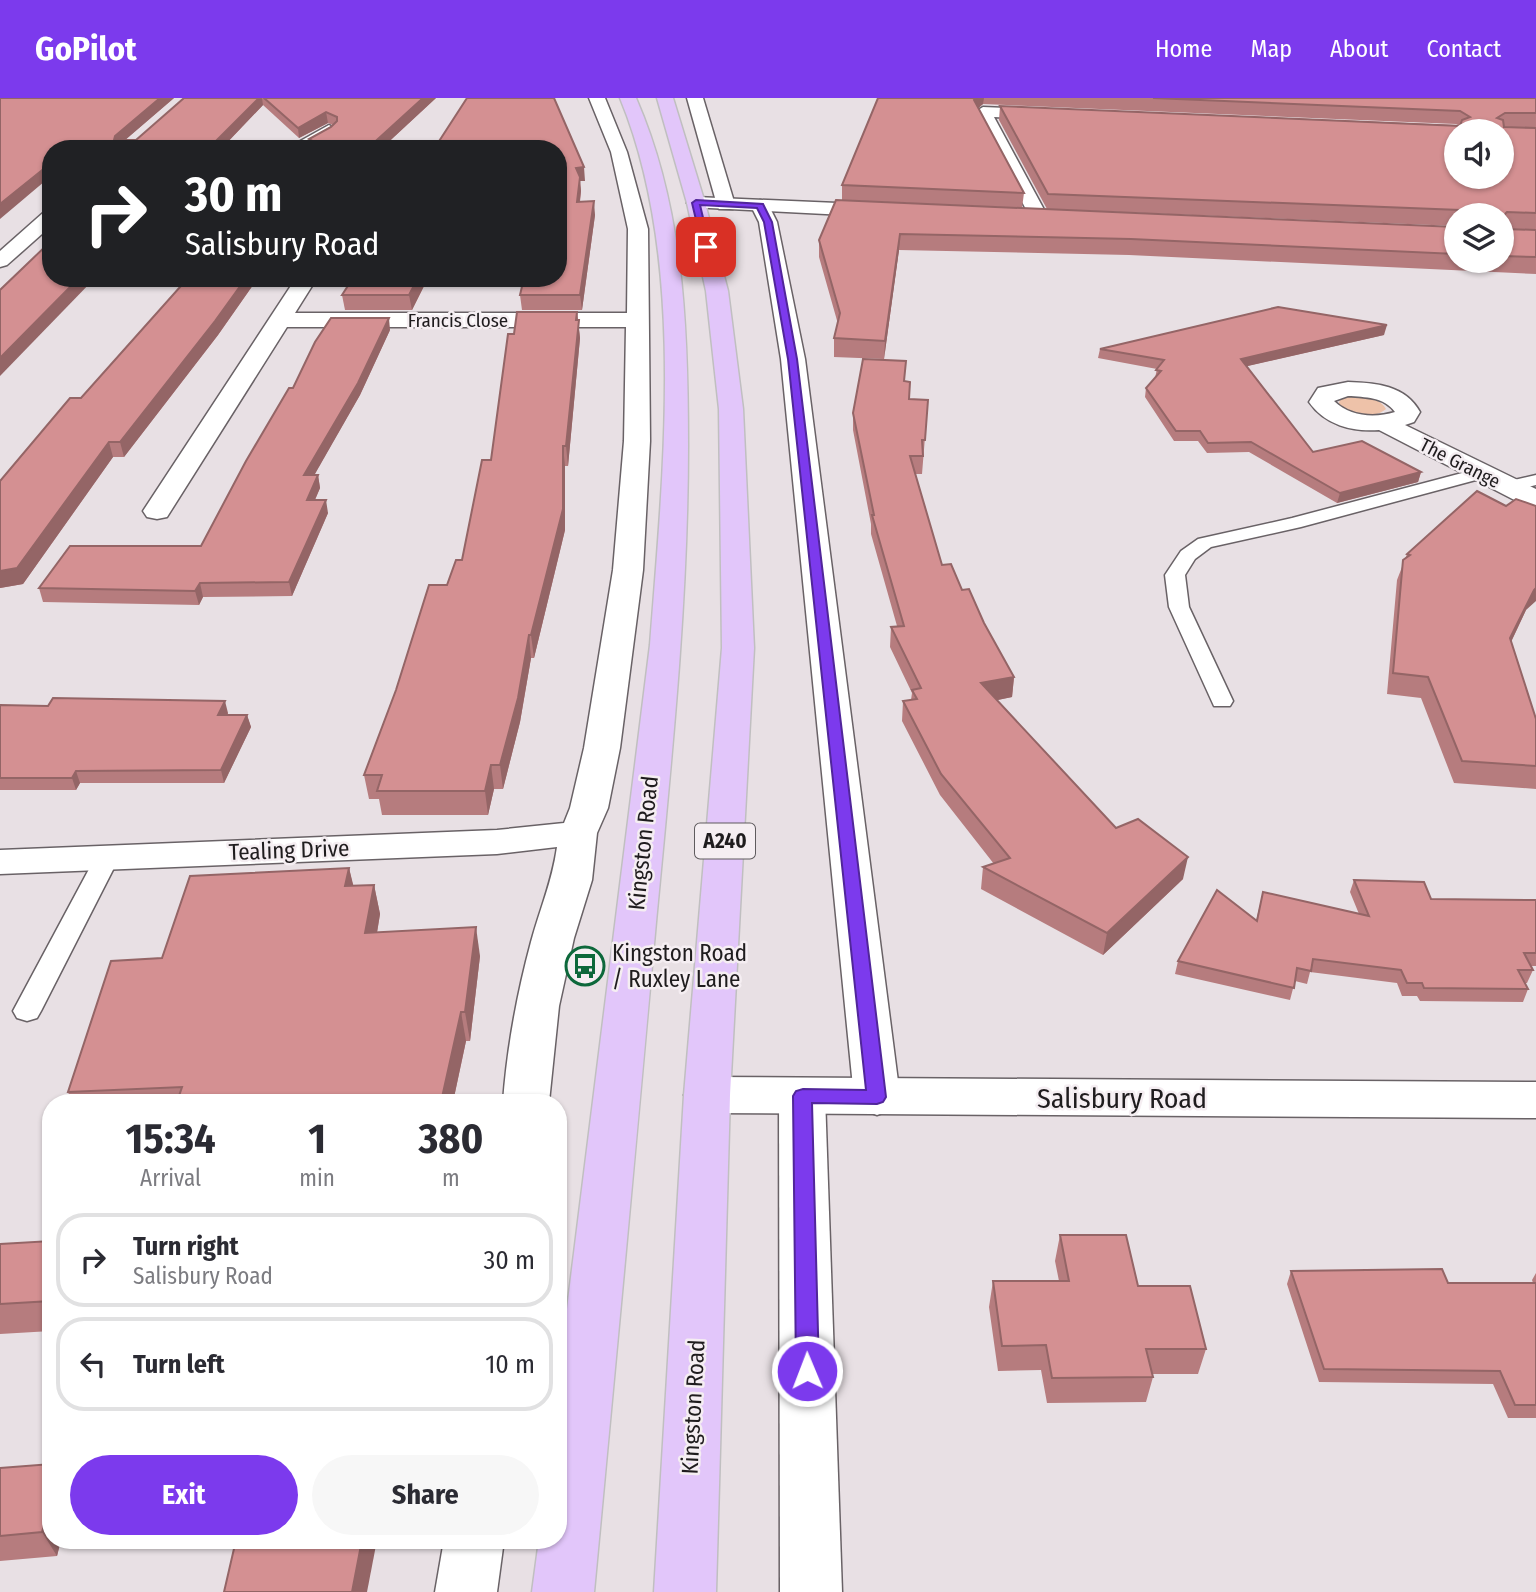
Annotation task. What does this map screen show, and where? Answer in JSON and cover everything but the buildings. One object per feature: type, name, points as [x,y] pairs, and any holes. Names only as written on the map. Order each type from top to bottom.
[{"type":"highway","name":"Kingston Road","points":[[563,1592],[666,645],[674,505],[675,309],[670,251],[654,164],[628,98]]},
{"type":"highway","name":"Kingston Road","points":[[665,98],[711,204],[717,291],[732,409],[738,648],[707,1095],[685,1592]]},
{"type":"street","points":[[527,1094],[537,1006],[553,938],[572,880],[578,833],[589,808],[602,748],[628,570],[637,441],[638,229],[619,152],[597,98]]},
{"type":"street","points":[[695,98],[711,204],[899,212]]},
{"type":"street","points":[[1014,216],[1046,218],[975,109],[1080,116]]},
{"type":"street","points":[[316,140],[329,131]]},
{"type":"street","points":[[760,206],[768,222],[793,359],[877,1097]]},
{"type":"street","points":[[0,261],[42,224]]},
{"type":"street","points":[[157,511],[301,287]]},
{"type":"street","name":"Francis Close","points":[[278,320],[638,320]]},
{"type":"street","name":"The Grange","points":[[1385,423],[1536,500]]},
{"type":"street","name":"Tealing Drive","points":[[0,862],[497,842],[578,833]]},
{"type":"street","name":"Salisbury Road","points":[[707,1095],[1536,1100]]},
{"type":"street","points":[[803,1096],[811,1592]]},
{"type":"street","points":[[466,1592],[473,1549]]},
{"type":"lane","points":[[1222,701],[1179,607],[1175,575],[1188,555],[1205,543],[1295,523],[1481,472]]},
{"type":"lane","points":[[1507,487],[1536,480]]},
{"type":"lane","points":[[27,1012],[107,858]]},
{"type":"shaded area","points":[[1347,397],[1374,399],[1386,409],[1369,415],[1355,414],[1338,405],[1340,400]]},
{"type":"place","name":"Kingston Road / Ruxley Lane","points":[[585,966]]},
{"type":"route","points":[[706,247],[696,203],[760,206],[768,222],[793,359],[877,1097],[803,1096],[807,1371]]}]
